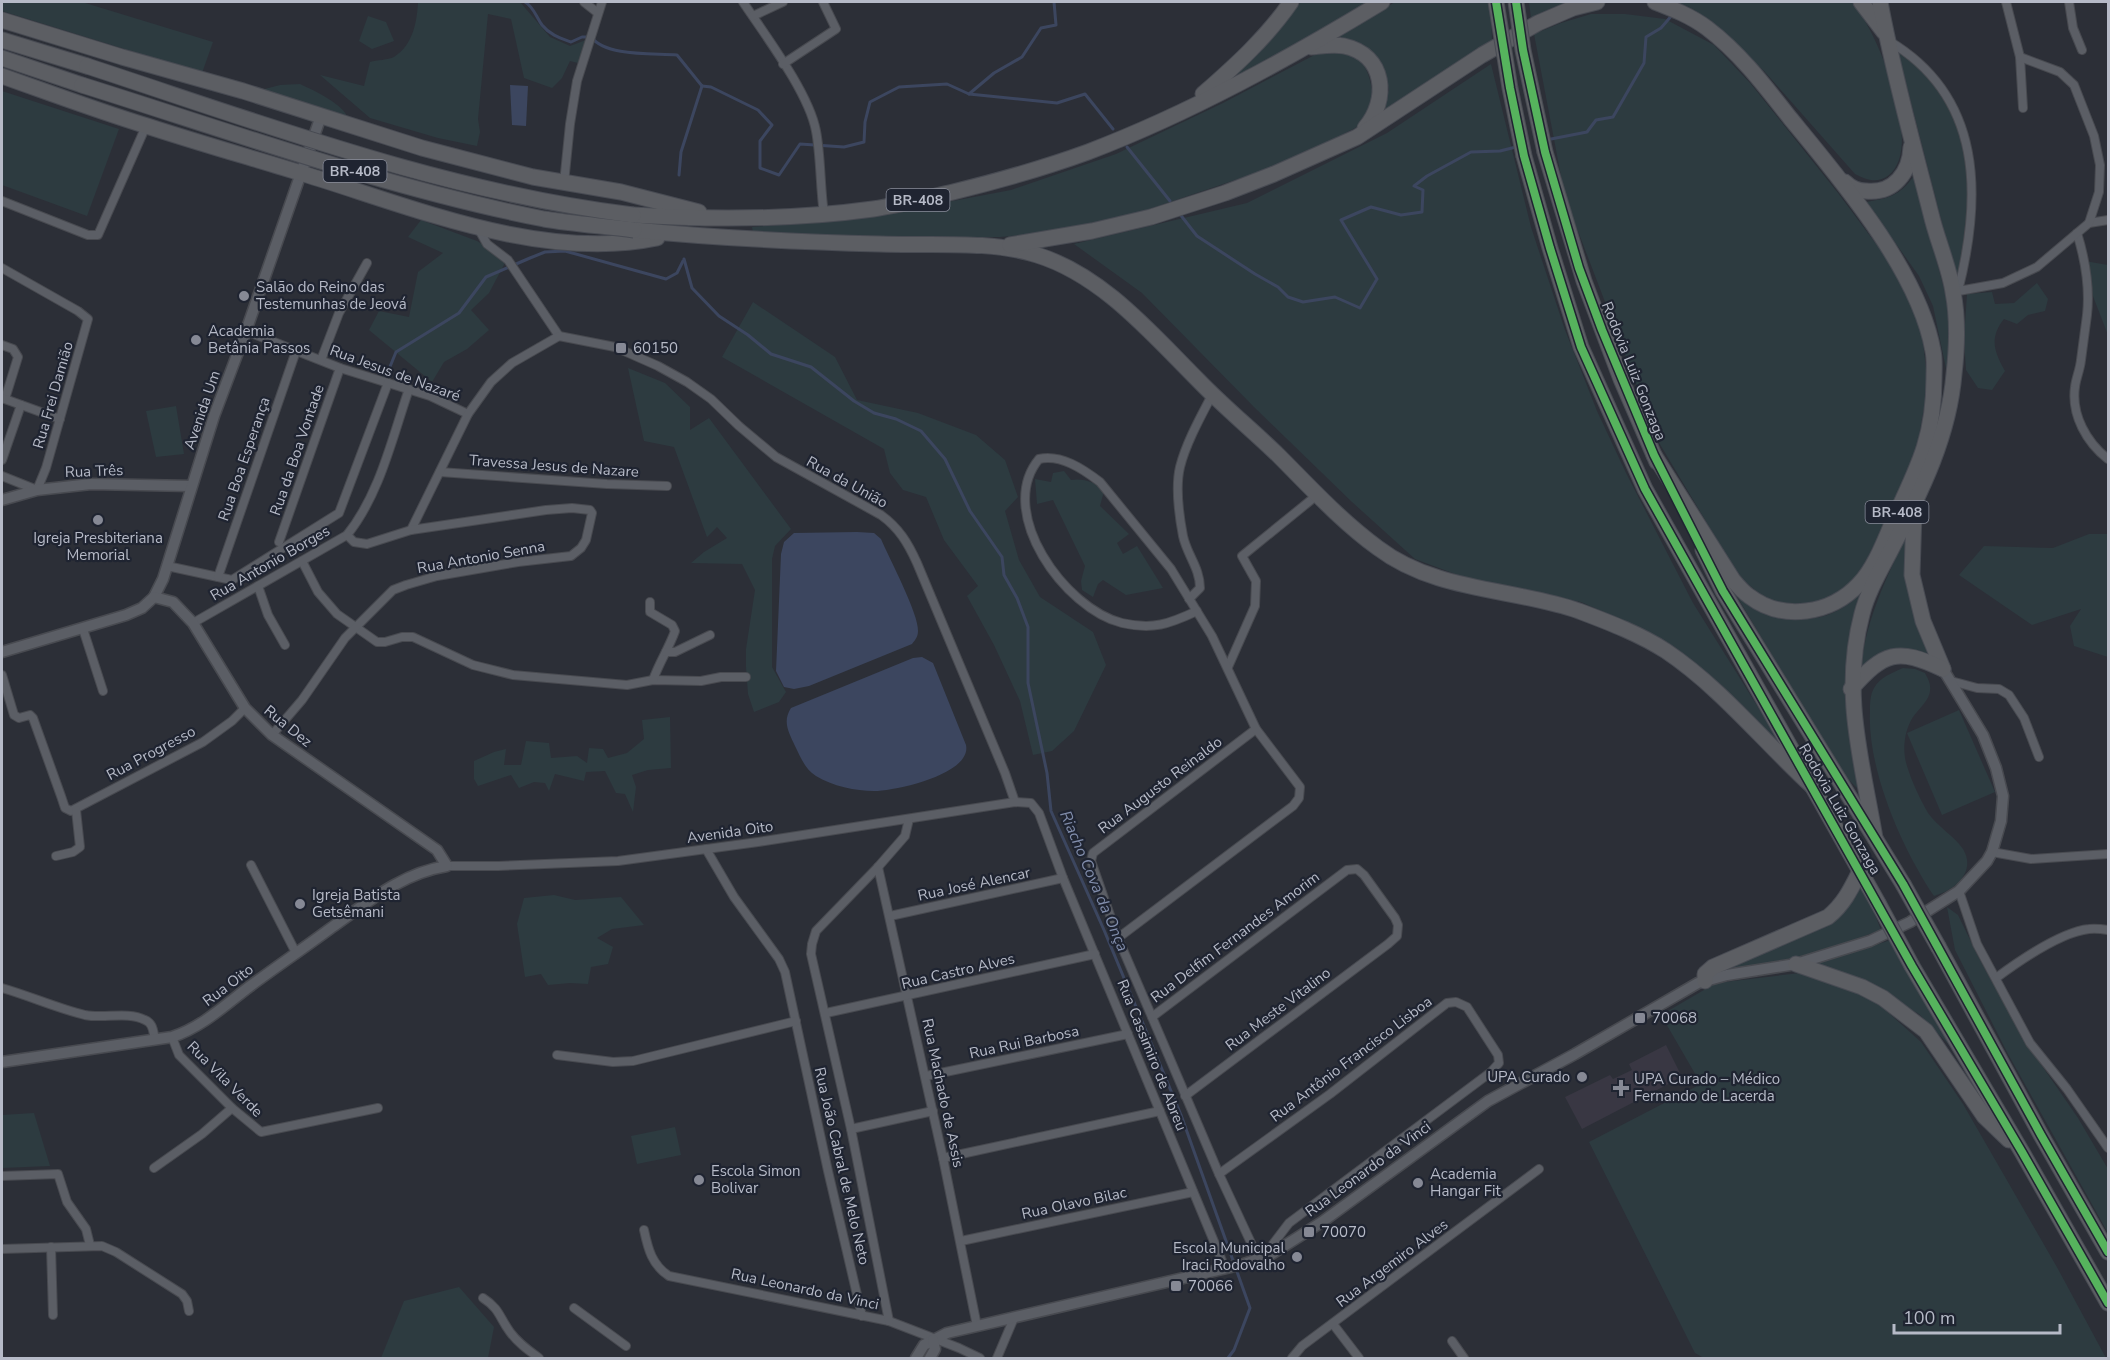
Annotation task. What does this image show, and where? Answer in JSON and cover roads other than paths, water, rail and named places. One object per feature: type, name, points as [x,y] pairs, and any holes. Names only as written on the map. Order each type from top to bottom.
[{"type":"highway","points":[[1187,108],[1240,60],[1278,21],[1291,2]]},
{"type":"highway","name":"BR-408","points":[[2,58],[344,168],[475,204],[546,219],[634,222],[722,219],[824,214],[875,208],[989,183],[1088,152],[1187,108],[1306,48],[1382,2]]},
{"type":"highway","name":"Rodovia Luiz Gonzaga","points":[[1496,2],[1524,156],[1566,300],[1581,347],[1645,489],[1912,966],[2109,1303]]},
{"type":"highway","name":"Rodovia Luiz Gonzaga","points":[[1516,2],[1523,50],[1545,152],[1584,281],[1605,340],[1654,455],[1723,591],[1903,884],[2041,1135],[2109,1251]]},
{"type":"highway","name":"BR-408","points":[[2,39],[428,175],[634,222],[675,234],[834,243],[998,247],[1092,231],[1151,217],[1235,189],[1357,137],[1482,55],[1538,23],[1573,8],[1597,2]]},
{"type":"highway","name":"BR-408","points":[[1654,455],[1733,580],[1747,596],[1775,610],[1795,613],[1820,610],[1840,601],[1861,583],[1884,540],[1924,452],[1931,425],[1934,397],[1934,353],[1924,318],[1903,273],[1834,171],[1753,71],[1707,28],[1678,11],[1655,2]]},
{"type":"highway","name":"BR-408","points":[[1861,2],[1887,37],[1934,227],[1956,291],[1954,374],[1944,429],[1915,504],[1862,612],[1854,652],[1851,689],[1856,739],[1875,838]]},
{"type":"highway","points":[[1880,2],[1887,37]]},
{"type":"highway","points":[[2,20],[243,91],[422,148],[500,169],[564,183],[621,192],[722,219]]},
{"type":"highway","points":[[1306,48],[1328,45],[1352,49],[1363,55],[1378,72],[1381,87],[1374,115],[1357,137]]},
{"type":"highway","points":[[2,76],[146,126],[478,228],[542,239],[586,243],[631,242],[675,234]]},
{"type":"highway","points":[[1834,171],[1848,186],[1860,191],[1873,192],[1886,189],[1897,182],[1905,172],[1910,160],[1910,129]]},
{"type":"highway","points":[[998,247],[1034,254],[1061,263],[1111,297],[1145,327],[1212,395],[1246,424],[1356,532],[1381,551],[1412,569],[1448,581],[1535,598],[1577,610],[1619,627],[1665,651],[1707,684],[1812,786]]},
{"type":"highway","points":[[1915,504],[1912,575],[1923,621],[1947,675]]},
{"type":"highway","points":[[1851,689],[1869,669],[1882,659],[1892,656],[1905,655],[1924,660],[1947,675]]},
{"type":"highway","points":[[1705,981],[1705,974],[1713,967],[1828,917],[1839,909],[1860,871]]},
{"type":"highway","points":[[1796,964],[1862,987],[1883,998],[1918,1025],[1926,1032],[1984,1116],[2022,1152]]},
{"type":"street","points":[[584,2],[598,13]]},
{"type":"street","points":[[564,183],[577,81],[602,2]]},
{"type":"street","points":[[743,2],[811,113],[817,138],[824,214]]},
{"type":"street","points":[[753,16],[783,2]]},
{"type":"street","points":[[783,64],[836,29],[823,2]]},
{"type":"street","points":[[2006,2],[2020,57],[2023,108]]},
{"type":"street","points":[[2069,2],[2073,28],[2082,50]]},
{"type":"street","points":[[1887,37],[1916,59],[1931,75],[1955,111],[1966,139],[1972,187],[1971,215],[1965,265],[1956,291],[2003,284],[2037,267],[2089,223],[2109,220]]},
{"type":"street","points":[[2020,57],[2067,77],[2074,85],[2083,104],[2094,136],[2100,165],[2099,192],[2089,223]]},
{"type":"street","name":"Avenida Um","points":[[154,597],[163,579],[214,416],[321,116]]},
{"type":"street","points":[[2,201],[94,236],[98,235],[146,126]]},
{"type":"street","points":[[347,535],[354,542],[368,544],[411,530],[468,414],[491,382],[512,363],[559,336],[508,260],[487,244],[478,228]]},
{"type":"street","points":[[2077,233],[2085,265],[2087,312],[2082,360],[2075,388],[2078,416],[2088,439],[2097,451],[2109,459]]},
{"type":"street","points":[[321,360],[339,313],[367,263]]},
{"type":"street","name":"Rua Frei Damião","points":[[2,268],[87,317],[88,324],[37,490]]},
{"type":"street","name":"Rua Jesus de Nazaré","points":[[246,331],[340,368],[430,396],[468,414]]},
{"type":"street","name":"Rua da União","points":[[559,336],[615,347],[687,382],[711,399],[776,457],[881,515],[896,526],[908,543],[917,563],[1005,773],[1014,802]]},
{"type":"street","points":[[2,345],[13,349],[18,357],[3,398],[60,419]]},
{"type":"street","name":"Rua Boa Esperança","points":[[218,577],[296,351]]},
{"type":"street","name":"Rua da Boa Vontade","points":[[279,542],[340,368]]},
{"type":"street","points":[[167,566],[232,580],[339,513],[388,383]]},
{"type":"street","name":"Rua Antonio Borges","points":[[193,623],[347,535],[356,524],[374,490],[408,389]]},
{"type":"street","points":[[1189,599],[1200,588],[1200,583],[1195,563],[1183,539],[1179,503],[1180,467],[1212,395]]},
{"type":"street","points":[[2,460],[21,405]]},
{"type":"street","points":[[1118,938],[1293,806],[1299,798],[1300,788],[1256,729],[1228,668],[1197,611],[1171,569],[1100,482],[1086,472],[1056,458],[1039,459],[1030,471],[1025,486],[1027,513],[1044,560],[1074,594],[1112,619],[1142,626],[1160,626],[1197,611]]},
{"type":"street","name":"Travessa Jesus de Nazare","points":[[440,472],[667,486]]},
{"type":"street","name":"Rua Três","points":[[2,476],[37,490],[91,484],[191,486]]},
{"type":"street","points":[[2,500],[37,490]]},
{"type":"street","points":[[1228,668],[1255,606],[1256,581],[1242,555],[1311,500]]},
{"type":"street","name":"Rua Antonio Senna","points":[[272,735],[302,700],[333,654],[355,627],[393,590],[437,576],[518,562],[571,556],[581,548],[586,540],[592,513],[588,509],[556,509],[411,530]]},
{"type":"street","points":[[302,561],[318,592],[337,614],[377,642],[413,637],[473,665],[513,675],[627,685],[653,680],[701,681],[726,676],[746,677]]},
{"type":"street","points":[[258,586],[268,615],[285,645]]},
{"type":"street","points":[[2,652],[126,615],[142,608],[154,597]]},
{"type":"street","name":"Rua Dez","points":[[154,597],[173,602],[193,623],[245,708],[272,735],[436,850],[447,866]]},
{"type":"street","points":[[650,602],[650,612],[672,625],[675,631],[659,662],[653,680]]},
{"type":"street","points":[[83,629],[103,691]]},
{"type":"street","points":[[666,652],[675,652],[711,635]]},
{"type":"street","points":[[2,675],[14,715],[19,718],[30,715],[33,718],[65,808],[68,811],[76,810],[80,847],[74,852],[56,856]]},
{"type":"street","points":[[1947,675],[1977,688],[1999,688],[2009,695],[2024,718],[2038,757]]},
{"type":"street","points":[[1947,675],[1983,735],[1996,768],[2003,796],[2001,821],[1992,852],[2031,859],[2109,854]]},
{"type":"street","name":"Rua Progresso","points":[[76,810],[124,782],[202,742],[232,721],[245,708]]},
{"type":"street","name":"Rua Augusto Reinaldo","points":[[1093,869],[1091,861],[1093,853],[1256,729]]},
{"type":"street","name":"Rua Cassimiro de Abreu","points":[[1014,802],[1027,801],[1037,808],[1193,1192],[1229,1267]]},
{"type":"street","name":"Avenida Oito","points":[[447,866],[594,862],[706,849],[1014,802]]},
{"type":"street","name":"Rua João Cabral de Melo Neto","points":[[889,1321],[851,1129],[811,954],[816,931],[905,836],[909,819]]},
{"type":"street","name":"Rua João Cabral de Melo Neto","points":[[706,849],[734,897],[783,965],[862,1316]]},
{"type":"street","name":"Rua Leonardo da Vinci","points":[[933,1340],[947,1332],[1244,1264],[1270,1255],[1322,1222],[1488,1101],[1705,981],[1727,975],[1796,964],[1870,941],[1910,922],[1959,891],[1987,861],[1992,852]]},
{"type":"street","points":[[251,865],[296,953]]},
{"type":"street","name":"Rua Oito","points":[[2,1062],[172,1037],[202,1023],[378,894],[411,876],[429,869],[447,866]]},
{"type":"street","name":"Rua Machado de Assis","points":[[878,867],[944,1158],[977,1326]]},
{"type":"street","name":"Rua Delfim Fernandes Amorim","points":[[1152,1017],[1352,868],[1364,875],[1398,925],[1397,936],[1388,944]]},
{"type":"street","name":"Rua Cassimiro de Abreu","points":[[1093,869],[1118,938],[1185,1096],[1259,1260]]},
{"type":"street","name":"Rua José Alencar","points":[[890,916],[1064,878]]},
{"type":"street","points":[[1959,891],[1977,944],[2030,1043],[2067,1089],[2109,1148]]},
{"type":"street","points":[[1995,978],[2064,937],[2092,928],[2109,930]]},
{"type":"street","name":"Rua Meste Vitalino","points":[[1185,1096],[1388,944]]},
{"type":"street","name":"Rua Castro Alves","points":[[826,1013],[1095,954]]},
{"type":"street","points":[[2,988],[88,1016],[132,1016],[144,1019],[153,1028],[154,1039]]},
{"type":"street","name":"Rua Antônio Francisco Lisboa","points":[[1219,1174],[1447,1004],[1456,1002],[1467,1007],[1498,1055],[1498,1063],[1482,1079],[1289,1223],[1273,1244],[1270,1255]]},
{"type":"street","points":[[557,1055],[613,1062],[633,1060],[796,1021]]},
{"type":"street","name":"Rua Rui Barbosa","points":[[926,1076],[1128,1034]]},
{"type":"street","name":"Rua Vila Verde","points":[[172,1037],[179,1055],[257,1130],[266,1133],[378,1108]]},
{"type":"street","points":[[154,1168],[202,1134],[232,1108]]},
{"type":"street","name":"Rua João Cabral de Melo Neto","points":[[851,1129],[933,1111]]},
{"type":"street","points":[[944,1158],[1160,1111]]},
{"type":"street","name":"Rua Argemiro Alves","points":[[1292,1359],[1302,1346],[1539,1169]]},
{"type":"street","points":[[2,1176],[58,1174],[67,1202],[86,1228],[90,1245]]},
{"type":"street","name":"Rua Olavo Bilac","points":[[961,1241],[1193,1192]]},
{"type":"street","name":"Rua Leonardo da Vinci","points":[[644,1230],[652,1259],[669,1276],[889,1321],[933,1340],[959,1348],[980,1359]]},
{"type":"street","points":[[2,1249],[102,1246],[116,1252],[182,1293],[188,1301],[189,1311]]},
{"type":"street","points":[[51,1247],[53,1315]]},
{"type":"street","points":[[483,1298],[498,1310],[516,1339],[539,1359]]},
{"type":"street","points":[[574,1308],[626,1346]]},
{"type":"street","points":[[997,1359],[1014,1318]]},
{"type":"street","points":[[1333,1324],[1359,1359]]},
{"type":"street","points":[[916,1359],[924,1345],[933,1340],[935,1349],[930,1359]]},
{"type":"street","points":[[1452,1341],[1464,1359]]},
{"type":"water","points":[[510,85],[528,86],[526,126],[512,125]]},
{"type":"water","points":[[794,533],[874,533],[881,539],[914,612],[917,637],[912,644],[809,686],[794,689],[784,687],[776,671],[781,554],[784,542]]},
{"type":"water","points":[[922,657],[933,663],[966,745],[965,755],[957,764],[930,779],[898,788],[874,791],[837,785],[822,780],[809,770],[799,755],[787,727],[788,713],[791,708],[913,658]]},
{"type":"waterway","name":"Riacho Cova da Onça","points":[[525,2],[533,9],[545,28],[555,36],[571,42],[582,37],[591,37],[598,43],[619,51],[677,55],[702,86]]},
{"type":"waterway","points":[[969,94],[994,73],[1022,57],[1041,28],[1056,25],[1054,2]]},
{"type":"waterway","points":[[1546,140],[1587,132],[1596,120],[1613,117],[1644,63],[1646,37],[1661,28],[1673,14]]},
{"type":"waterway","points":[[702,86],[711,87],[758,110],[772,125],[760,141],[760,168],[779,175],[800,144],[844,147],[864,142],[865,122],[870,102],[899,87],[947,84],[969,94],[1057,103],[1085,94],[1113,129]]},
{"type":"waterway","name":"Riacho Cova da Onça","points":[[679,175],[681,152],[702,86]]},
{"type":"waterway","points":[[1127,147],[1170,201]]},
{"type":"waterway","points":[[1179,213],[1197,236],[1278,287],[1288,297],[1303,302],[1335,297],[1360,308],[1377,279],[1341,220],[1371,207],[1401,215],[1422,212],[1423,190],[1414,186],[1427,176],[1471,152],[1500,151],[1516,147]]},
{"type":"waterway","points":[[385,379],[396,352],[459,313],[486,277],[545,252],[565,251],[666,279],[677,273],[683,261]]},
{"type":"waterway","name":"Riacho Cova da Onça","points":[[684,259],[692,288],[719,316],[771,354],[811,367],[854,401],[874,413],[896,419],[921,431],[945,459],[970,511],[1002,557],[1004,575],[1017,598],[1028,627],[1028,683],[1047,773],[1051,811],[1104,930],[1181,1115],[1250,1308],[1234,1350],[1228,1358]]},
{"type":"place","name":"Salão do Reino das Testemunhas de Jeová","points":[[244,296]]},
{"type":"place","name":"Academia Betânia Passos","points":[[196,340]]},
{"type":"place","name":"60150","points":[[621,348]]},
{"type":"place","name":"Igreja Presbiteriana Memorial","points":[[98,520]]},
{"type":"place","name":"Igreja Batista Getsêmani","points":[[300,904]]},
{"type":"place","name":"70068","points":[[1640,1018]]},
{"type":"place","name":"UPA Curado","points":[[1582,1077]]},
{"type":"place","name":"UPA Curado – Médico Fernando de Lacerda","points":[[1621,1088]]},
{"type":"place","name":"Escola Simon Bolivar","points":[[699,1180]]},
{"type":"place","name":"Academia Hangar Fit","points":[[1418,1183]]},
{"type":"place","name":"70070","points":[[1309,1232]]},
{"type":"place","name":"Escola Municipal Iraci Rodovalho","points":[[1297,1257]]},
{"type":"place","name":"70066","points":[[1176,1286]]}]
